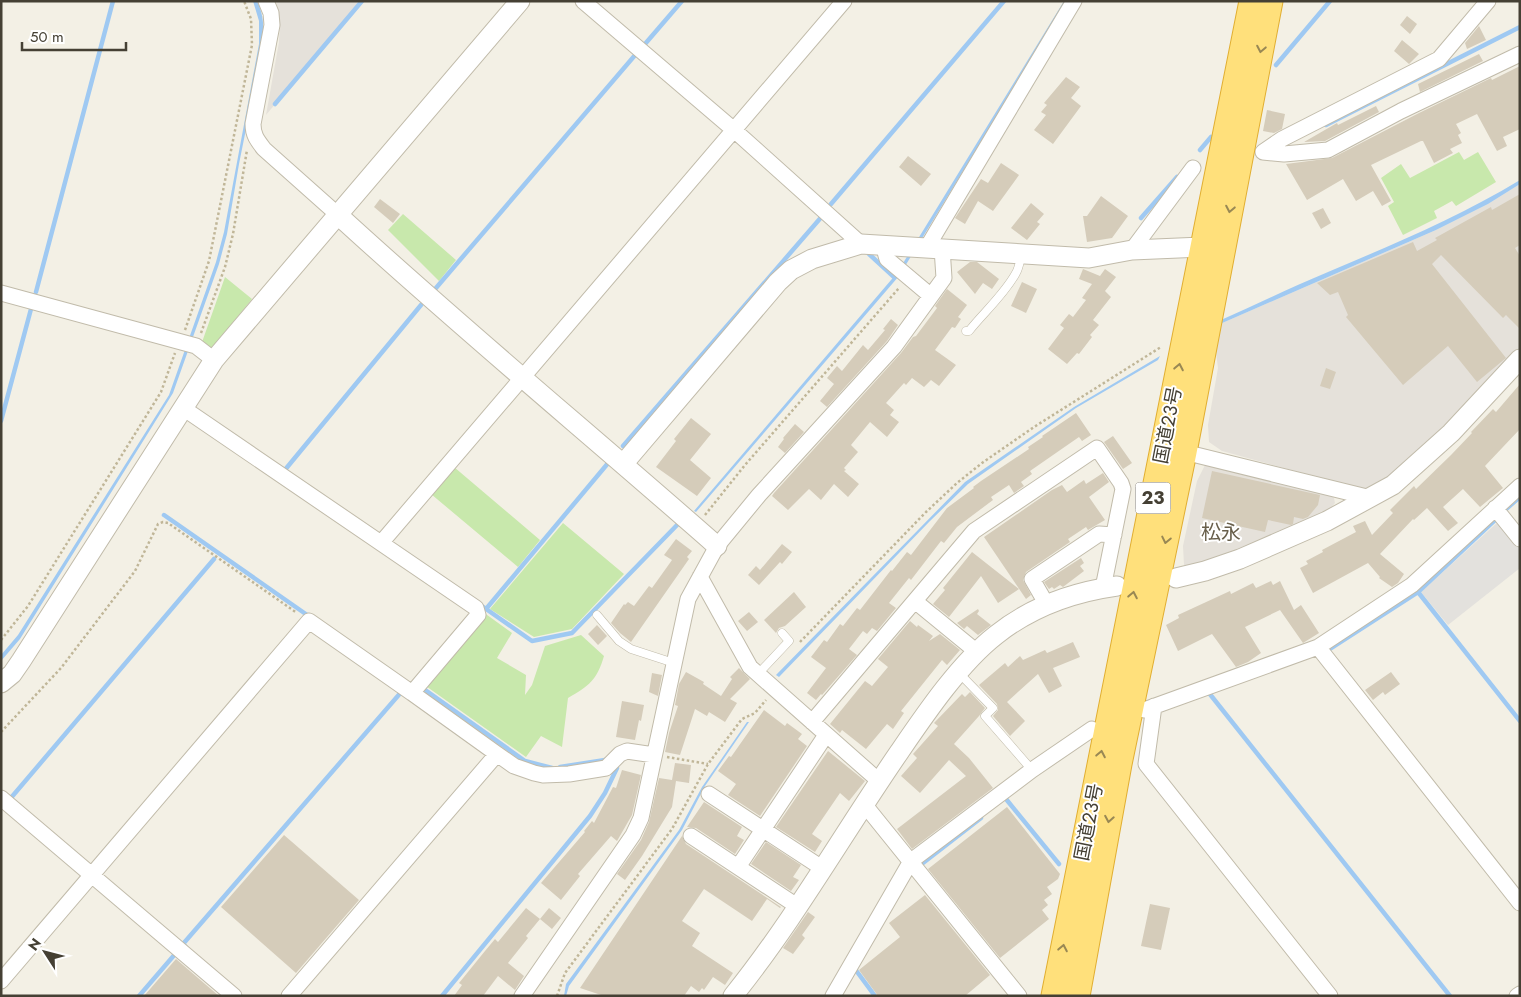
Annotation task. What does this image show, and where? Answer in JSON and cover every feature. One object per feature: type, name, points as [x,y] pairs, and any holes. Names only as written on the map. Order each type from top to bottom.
[{"type":"highway","name":"国道23号","points":[[1054,996],[1252,1]]},
{"type":"highway","name":"国道23号","points":[[1077,996],[1119,764],[1184,452],[1270,1]]},
{"type":"street","points":[[266,1],[271,13],[272,25],[253,124],[253,132],[256,139],[264,149],[410,281],[624,463],[717,546]]},
{"type":"street","points":[[1,684],[12,674],[21,661],[214,360],[520,1]]},
{"type":"street","points":[[583,1],[734,130],[861,244]]},
{"type":"street","points":[[381,543],[844,1]]},
{"type":"street","points":[[924,248],[1074,1]]},
{"type":"street","points":[[1488,1],[1439,59],[1282,139],[1262,152],[1284,154],[1328,150],[1401,111],[1520,54]]},
{"type":"street","points":[[1132,250],[1192,168]]},
{"type":"street","points":[[624,463],[778,282],[792,270],[812,259],[861,244],[1089,258],[1132,250],[1202,247]]},
{"type":"street","points":[[883,245],[887,259],[931,296]]},
{"type":"street","points":[[522,996],[633,835],[641,818],[688,599],[717,546],[759,494],[894,347],[944,278],[924,248]]},
{"type":"street","points":[[1,293],[191,344],[214,360]]},
{"type":"street","points":[[1176,578],[1205,571],[1240,559],[1327,521],[1393,485],[1451,433],[1520,359]]},
{"type":"street","points":[[183,408],[476,608],[478,615],[412,693]]},
{"type":"street","points":[[733,996],[765,955],[919,723],[976,652],[996,634],[1021,618],[1056,600],[1090,590],[1110,587],[1114,535],[1123,489],[1121,483],[1097,448],[974,531],[916,602],[812,722]]},
{"type":"street","points":[[1184,452],[1371,498]]},
{"type":"street","points":[[1330,996],[1146,764],[1149,708],[1318,647],[1412,585],[1520,486]]},
{"type":"street","points":[[1495,508],[1520,539]]},
{"type":"street","points":[[1047,605],[1032,578],[1099,534],[1114,535]]},
{"type":"street","points":[[700,577],[750,667],[879,781]]},
{"type":"street","points":[[916,602],[976,652]]},
{"type":"street","points":[[1,981],[309,621],[519,768],[543,775],[569,774],[606,768],[620,754],[627,751],[654,755]]},
{"type":"street","points":[[1318,647],[1520,903]]},
{"type":"street","points":[[832,996],[911,861],[1032,770],[1092,729]]},
{"type":"street","points":[[738,867],[826,734]]},
{"type":"street","points":[[289,996],[497,754]]},
{"type":"street","points":[[709,794],[822,868]]},
{"type":"street","points":[[1,798],[234,996]]},
{"type":"street","points":[[864,804],[1019,996]]},
{"type":"street","points":[[691,836],[797,906]]},
{"type":"lane","points":[[966,331],[969,331],[1006,288],[1017,271],[1022,254]]},
{"type":"lane","points":[[597,615],[619,641],[631,649],[674,663]]},
{"type":"lane","points":[[758,674],[789,641],[782,634]]},
{"type":"lane","points":[[959,673],[993,708],[985,716],[1032,770]]},
{"type":"path","points":[[191,344],[225,267],[233,234],[248,144],[253,132]]},
{"type":"path","points":[[696,527],[904,273]]},
{"type":"path","points":[[797,645],[926,512],[957,483],[1034,427],[1161,347]]},
{"type":"path","points":[[1,732],[61,668],[135,571],[158,524],[163,522],[168,523],[309,621]]},
{"type":"path","points":[[556,996],[565,973],[672,829],[708,764],[742,719],[755,712],[776,690]]},
{"type":"path","points":[[654,755],[708,764]]},
{"type":"shaded area","points":[[276,1],[362,1],[266,115],[279,42],[280,24]]},
{"type":"shaded area","points":[[1520,184],[1520,352],[1409,466],[1364,490],[1222,451],[1209,442],[1208,425],[1218,368],[1215,345],[1220,324],[1436,230],[1488,204]]},
{"type":"shaded area","points":[[1205,465],[1217,465],[1327,493],[1334,498],[1335,503],[1329,510],[1270,539],[1218,558],[1190,566],[1184,565],[1183,546],[1197,481]]},
{"type":"shaded area","points":[[1498,522],[1520,548],[1520,568],[1448,625],[1421,592]]},
{"type":"green space","points":[[1459,152],[1464,160],[1478,152],[1496,182],[1456,206],[1452,201],[1434,211],[1437,218],[1403,235],[1388,206],[1394,202],[1381,178],[1401,164],[1410,178]]},
{"type":"green space","points":[[403,214],[456,260],[439,281],[388,230]]},
{"type":"green space","points":[[225,277],[252,299],[211,350],[201,345]]},
{"type":"green space","points":[[454,467],[540,540],[518,567],[431,494]]},
{"type":"green space","points":[[563,523],[624,574],[572,629],[534,637],[490,609]]},
{"type":"green space","points":[[483,612],[512,633],[497,658],[526,675],[525,695],[532,685],[545,646],[581,635],[604,656],[595,677],[582,690],[568,698],[562,747],[541,736],[526,757],[423,684]]},
{"type":"water","points":[[253,1],[257,1],[261,12],[263,44],[227,234],[219,264],[173,393],[20,639],[1,661],[1,655],[18,635],[169,395],[216,262],[224,232],[259,44],[259,21]]},
{"type":"water","points":[[1064,1],[1067,1],[899,276],[696,512],[694,511],[897,273]]},
{"type":"water","points":[[1520,180],[1520,184],[1488,204],[1436,230],[1220,324],[1221,320],[1450,218]]},
{"type":"water","points":[[1160,356],[1158,360],[1076,408],[968,484],[779,677],[776,675],[965,482],[1074,407]]},
{"type":"water","points":[[747,722],[749,722],[705,786],[682,830],[569,986],[566,996],[564,996],[566,984],[679,830],[702,787]]},
{"type":"building","points":[[1407,16],[1417,24],[1410,34],[1400,25]]},
{"type":"building","points":[[1479,26],[1486,40],[1467,49],[1465,43]]},
{"type":"building","points":[[1402,40],[1419,54],[1409,64],[1394,51]]},
{"type":"building","points":[[1479,54],[1483,61],[1420,92],[1418,84]]},
{"type":"building","points":[[1520,66],[1520,129],[1503,137],[1507,146],[1497,151],[1477,114],[1456,124],[1461,133],[1458,135],[1462,143],[1450,149],[1453,153],[1434,163],[1423,141],[1421,141],[1371,165],[1391,201],[1382,206],[1373,191],[1356,201],[1343,179],[1307,200],[1286,164],[1332,158],[1419,113]]},
{"type":"building","points":[[1066,77],[1080,87],[1071,98],[1081,106],[1053,144],[1034,130],[1046,115],[1041,112],[1047,105],[1044,103]]},
{"type":"building","points":[[1376,106],[1379,112],[1325,141],[1304,142],[1337,123],[1338,125]]},
{"type":"building","points":[[1267,110],[1285,114],[1282,129],[1274,133],[1263,131]]},
{"type":"building","points":[[908,156],[931,174],[921,186],[899,167]]},
{"type":"building","points":[[1001,163],[1019,175],[993,211],[978,201],[965,224],[955,218],[981,179],[988,183]]},
{"type":"building","points":[[1520,194],[1520,245],[1515,248],[1520,256],[1520,329],[1506,315],[1503,318],[1441,255],[1432,264],[1506,358],[1477,382],[1448,346],[1403,385],[1346,317],[1348,315],[1338,292],[1330,295],[1317,283],[1413,242],[1417,251],[1437,240],[1435,238],[1491,207],[1492,210]]},
{"type":"building","points":[[1101,196],[1128,216],[1112,238],[1087,242],[1083,216],[1087,216]]},
{"type":"building","points":[[380,199],[400,214],[393,223],[374,207]]},
{"type":"building","points":[[1031,203],[1044,214],[1037,222],[1040,224],[1027,240],[1011,228]]},
{"type":"building","points":[[1323,208],[1331,223],[1321,229],[1312,213]]},
{"type":"building","points":[[970,262],[977,262],[999,279],[992,289],[983,283],[975,294],[957,272]]},
{"type":"building","points":[[1083,269],[1100,276],[1105,269],[1116,277],[1105,291],[1111,297],[1093,320],[1099,325],[1090,335],[1092,337],[1079,354],[1077,353],[1067,364],[1048,349],[1064,328],[1060,325],[1069,314],[1073,317],[1086,300],[1082,298],[1092,284],[1079,279]]},
{"type":"building","points":[[1022,282],[1037,289],[1026,313],[1011,306]]},
{"type":"building","points":[[947,289],[967,305],[958,317],[961,319],[955,328],[952,327],[935,350],[956,365],[939,386],[931,380],[924,387],[912,378],[906,385],[904,383],[886,403],[894,410],[890,415],[899,422],[887,437],[870,422],[851,445],[858,452],[844,468],[846,470],[844,471],[859,484],[848,497],[834,484],[821,500],[809,489],[788,510],[772,496],[774,493],[901,353],[913,337],[916,336],[937,308],[935,306]]},
{"type":"building","points":[[891,319],[898,325],[887,341],[827,407],[820,401],[834,384],[827,378],[837,366],[842,371],[863,345],[868,350],[885,330],[883,329]]},
{"type":"building","points":[[1326,368],[1336,372],[1330,389],[1320,386]]},
{"type":"building","points":[[1520,384],[1520,429],[1485,466],[1503,488],[1480,507],[1463,489],[1443,507],[1458,523],[1448,531],[1427,508],[1413,519],[1380,554],[1404,574],[1398,583],[1392,587],[1379,578],[1368,563],[1313,593],[1300,568],[1308,564],[1306,561],[1356,532],[1353,526],[1365,521],[1372,535],[1393,513],[1390,510],[1414,486],[1416,489],[1451,455],[1493,409],[1496,412]]},
{"type":"building","points":[[1076,413],[1091,435],[1082,441],[1079,437],[1030,471],[1032,474],[1021,482],[1024,486],[1014,493],[1009,485],[991,497],[993,500],[957,527],[944,543],[941,541],[911,580],[909,578],[889,603],[896,608],[877,631],[872,628],[867,634],[863,631],[849,649],[857,655],[822,695],[816,700],[807,693],[826,668],[811,657],[824,640],[827,642],[840,624],[843,626],[857,608],[860,610],[907,552],[911,555],[947,508],[981,481],[1029,449],[1028,447],[1042,436]]},
{"type":"building","points":[[691,418],[711,434],[690,460],[711,478],[697,496],[656,467],[676,441],[674,439]]},
{"type":"building","points":[[795,424],[804,432],[785,453],[778,447]]},
{"type":"building","points":[[1113,436],[1132,463],[1123,469],[1104,442]]},
{"type":"building","points":[[1212,471],[1320,495],[1318,505],[1308,517],[1303,519],[1294,517],[1293,524],[1291,525],[1268,520],[1265,532],[1202,518]]},
{"type":"building","points":[[1103,473],[1109,482],[1089,497],[1105,520],[1088,530],[1086,527],[1068,539],[1070,542],[1026,572],[1023,580],[1031,595],[1026,599],[984,537],[1052,490],[1062,485],[1067,492],[1084,480],[1086,484]]},
{"type":"building","points":[[676,539],[692,551],[687,557],[689,559],[631,642],[611,623],[624,604],[628,602],[634,606],[649,586],[652,588],[672,560],[664,555]]},
{"type":"building","points":[[782,544],[792,552],[759,585],[748,575],[756,566],[760,570]]},
{"type":"building","points":[[972,552],[1019,589],[998,603],[981,576],[949,617],[933,604],[945,590],[943,588]]},
{"type":"building","points":[[1081,558],[1084,563],[1080,566],[1084,571],[1063,587],[1060,585],[1054,589],[1052,587],[1049,589],[1044,582]]},
{"type":"building","points":[[1271,581],[1273,585],[1280,581],[1294,610],[1301,605],[1319,633],[1303,643],[1280,610],[1245,627],[1261,653],[1248,662],[1236,667],[1212,634],[1178,651],[1166,625],[1179,618],[1178,615],[1230,591],[1231,594],[1253,583],[1256,588]]},
{"type":"building","points":[[794,592],[806,607],[785,626],[779,628],[776,633],[764,620]]},
{"type":"building","points":[[978,609],[977,614],[991,625],[978,635],[967,626],[964,629],[957,623]]},
{"type":"building","points":[[749,612],[758,622],[747,631],[738,621]]},
{"type":"building","points":[[910,621],[933,636],[929,641],[940,634],[960,650],[947,665],[942,660],[901,711],[904,713],[893,729],[887,724],[866,749],[842,730],[840,733],[830,724],[865,681],[872,686],[888,667],[878,659]]},
{"type":"building","points":[[597,625],[607,636],[598,645],[588,634]]},
{"type":"building","points":[[1073,642],[1080,657],[1053,668],[1062,686],[1049,693],[1038,674],[1007,702],[1025,721],[1010,736],[993,716],[998,710],[997,704],[979,685],[1005,663],[1008,667],[1020,656],[1023,660],[1045,650],[1047,653]]},
{"type":"building","points":[[739,668],[750,679],[730,699],[737,703],[725,722],[709,712],[707,716],[695,709],[680,755],[665,752],[678,706],[675,705],[679,684],[686,672],[704,682],[703,684],[721,696],[732,679],[730,677]]},
{"type":"building","points":[[1391,672],[1400,684],[1385,695],[1383,692],[1373,700],[1365,690]]},
{"type":"building","points":[[652,673],[662,675],[658,696],[649,692]]},
{"type":"building","points":[[970,692],[985,708],[954,744],[969,758],[993,788],[912,849],[897,829],[966,776],[949,760],[920,793],[901,776],[917,758],[913,754],[938,726],[934,723],[962,694],[965,697]]},
{"type":"building","points":[[622,701],[644,705],[635,740],[616,737]]},
{"type":"building","points":[[764,710],[785,726],[787,723],[802,734],[798,739],[807,746],[760,816],[728,795],[736,784],[718,771],[729,756],[731,757]]},
{"type":"building","points":[[828,751],[865,781],[849,801],[840,793],[812,834],[822,841],[815,852],[776,827]]},
{"type":"building","points":[[675,763],[691,765],[689,783],[676,781],[672,807],[625,880],[617,874],[641,840],[649,822],[659,778],[672,780]]},
{"type":"building","points":[[622,770],[641,775],[632,815],[617,841],[611,836],[578,874],[580,876],[561,900],[541,883],[585,832],[592,821],[594,823],[613,787],[616,788]]},
{"type":"building","points":[[704,802],[742,827],[737,836],[744,840],[735,854],[696,828],[687,827]]},
{"type":"building","points":[[1007,807],[1060,874],[1058,879],[1047,887],[1052,894],[1044,900],[1048,905],[1042,910],[1049,919],[1000,958],[928,869]]},
{"type":"building","points":[[284,835],[359,900],[296,973],[221,907]]},
{"type":"building","points":[[682,836],[686,844],[781,907],[767,899],[752,921],[704,889],[682,921],[700,933],[692,946],[733,973],[725,985],[713,977],[704,990],[702,988],[699,992],[691,986],[684,996],[604,996],[580,988]]},
{"type":"building","points":[[766,842],[801,865],[793,877],[799,880],[791,891],[751,864]]},
{"type":"building","points":[[925,895],[990,975],[965,996],[878,996],[859,970],[900,937],[889,923]]},
{"type":"building","points":[[1150,904],[1170,908],[1161,950],[1141,946]]},
{"type":"building","points":[[526,908],[540,919],[508,963],[524,976],[515,990],[498,976],[483,996],[454,996],[462,985],[459,983],[485,951],[495,939],[498,942]]},
{"type":"building","points":[[549,908],[561,918],[552,929],[540,919]]},
{"type":"building","points":[[808,912],[815,917],[802,935],[805,938],[793,954],[783,948]]},
{"type":"building","points":[[176,959],[219,996],[144,996]]},
{"type":"waterway","points":[[36,292],[113,1]]},
{"type":"waterway","points":[[275,104],[362,1]]},
{"type":"waterway","points":[[645,44],[682,1]]},
{"type":"waterway","points":[[831,204],[1004,1]]},
{"type":"waterway","points":[[1276,65],[1330,1]]},
{"type":"waterway","points":[[1326,125],[1520,27]]},
{"type":"waterway","points":[[436,288],[636,54]]},
{"type":"waterway","points":[[1200,150],[1211,137]]},
{"type":"waterway","points":[[1141,218],[1177,177]]},
{"type":"waterway","points":[[623,446],[824,214]]},
{"type":"waterway","points":[[869,254],[894,277]]},
{"type":"waterway","points":[[284,471],[421,305]]},
{"type":"waterway","points":[[1,421],[31,309]]},
{"type":"waterway","points":[[486,609],[609,462]]},
{"type":"waterway","points":[[1505,510],[1520,497]]},
{"type":"waterway","points":[[164,515],[310,617]]},
{"type":"waterway","points":[[1328,650],[1418,592],[1495,520]]},
{"type":"waterway","points":[[479,604],[532,641],[572,633],[679,523]]},
{"type":"waterway","points":[[10,799],[214,559]]},
{"type":"waterway","points":[[1418,592],[1520,721]]},
{"type":"waterway","points":[[421,687],[525,761],[552,768]]},
{"type":"waterway","points":[[185,946],[183,944],[403,690]]},
{"type":"waterway","points":[[1209,693],[1450,996]]},
{"type":"waterway","points":[[560,767],[605,760]]},
{"type":"waterway","points":[[442,996],[590,816],[605,793],[617,768],[615,765]]},
{"type":"waterway","points":[[1006,799],[1059,864]]},
{"type":"waterway","points":[[923,863],[981,818]]},
{"type":"waterway","points":[[139,996],[176,953]]},
{"type":"waterway","points":[[855,969],[875,996]]},
{"type":"district","name":"松永","points":[[1221,532]]}]
